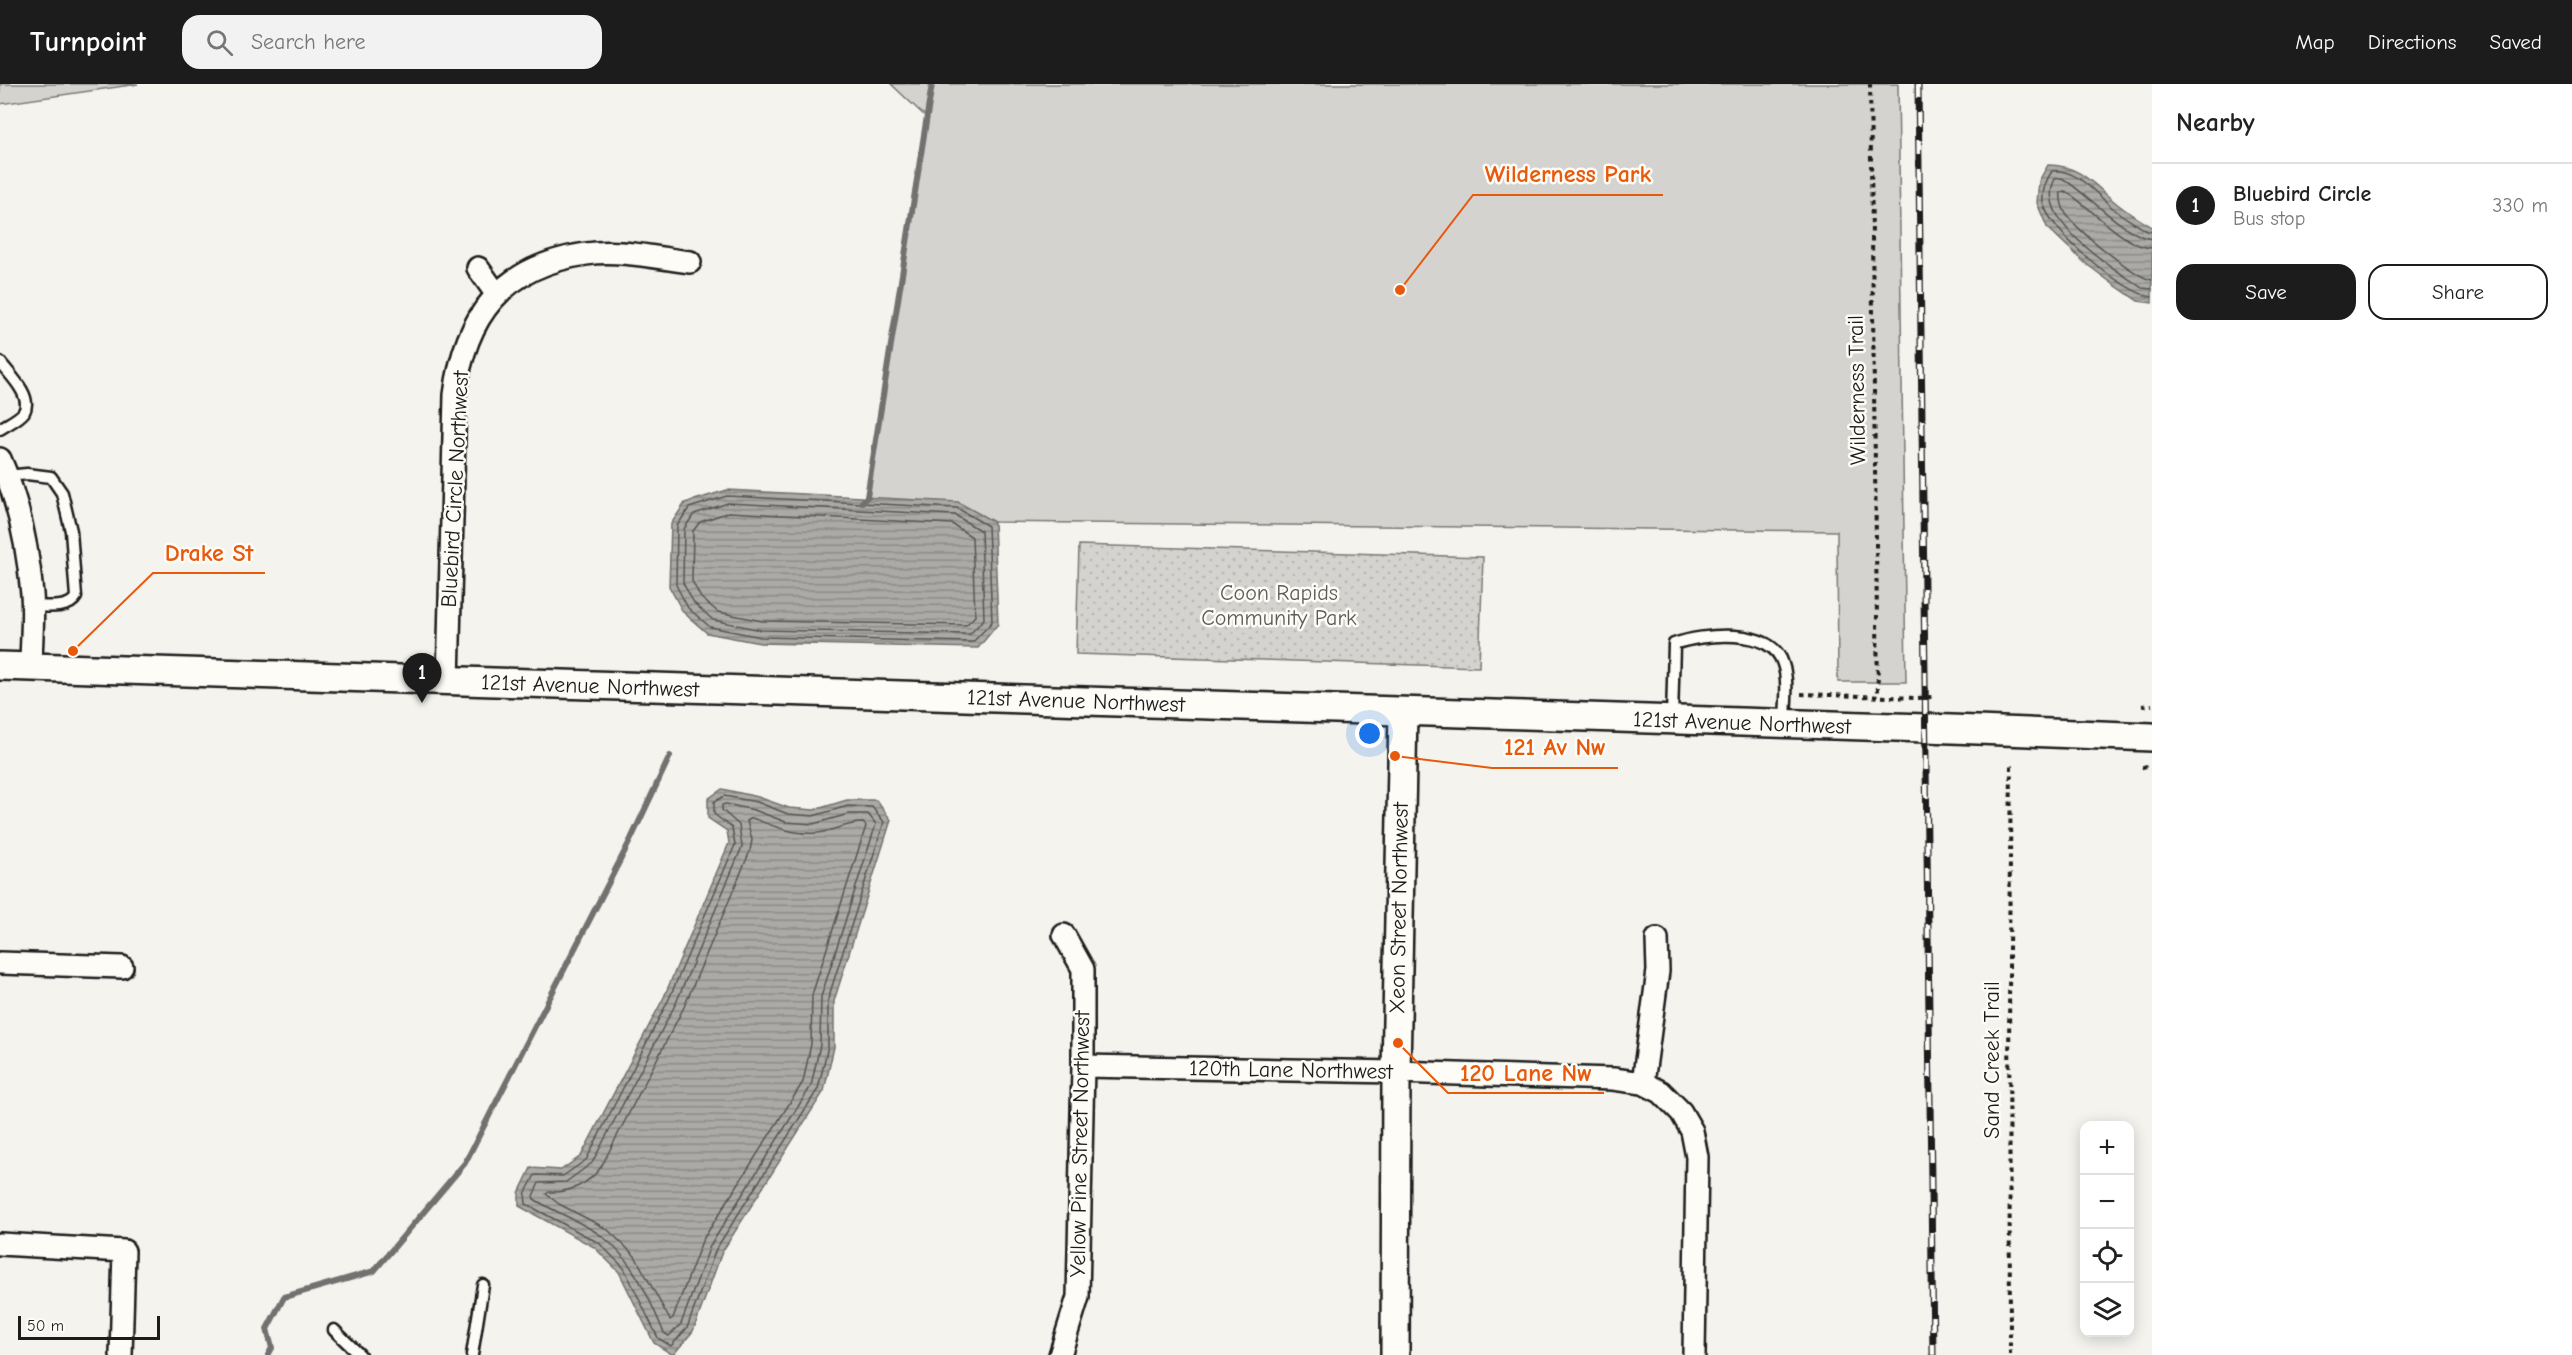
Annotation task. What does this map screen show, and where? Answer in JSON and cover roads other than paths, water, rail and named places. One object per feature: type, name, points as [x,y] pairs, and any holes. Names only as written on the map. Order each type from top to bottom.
[{"type":"street","name":"Bluebird Circle Northwest","points":[[448,682],[453,438],[457,379],[465,346],[476,321],[497,295],[523,274],[554,262],[587,254],[628,255],[690,262]]},
{"type":"street","points":[[478,268],[497,295]]},
{"type":"street","points":[[3,468],[23,538],[32,606],[31,668]]},
{"type":"street","name":"121st Avenue Northwest","points":[[0,666],[2152,737]]},
{"type":"street","name":"Xeon Street Northwest","points":[[1395,1355],[1396,1072],[1403,712]]},
{"type":"street","name":"Yellow Pine Street Northwest","points":[[1060,1355],[1078,1297],[1083,1066],[1083,969],[1064,935]]},
{"type":"street","points":[[1657,939],[1658,970],[1643,1083],[1661,1092],[1681,1112],[1692,1131],[1697,1157],[1694,1355]]},
{"type":"street","points":[[0,963],[122,967]]},
{"type":"street","name":"120th Lane Northwest","points":[[1083,1066],[1396,1072],[1613,1079],[1643,1083]]},
{"type":"street","points":[[0,1244],[124,1251],[121,1355]]},
{"type":"lane","points":[[0,362],[26,398],[26,406],[23,414],[0,429]]},
{"type":"lane","points":[[3,468],[51,477],[62,493],[71,531],[76,597],[74,602],[68,605],[32,606]]},
{"type":"lane","points":[[1672,722],[1674,644],[1690,638],[1743,637],[1765,642],[1783,662],[1785,725]]},
{"type":"lane","points":[[472,1355],[483,1285]]},
{"type":"lane","points":[[334,1330],[360,1355]]},
{"type":"water","points":[[2048,165],[2060,166],[2079,173],[2124,209],[2152,227],[2152,303],[2138,301],[2113,284],[2085,263],[2047,227],[2037,203],[2039,181]]},
{"type":"water","points":[[727,490],[958,502],[994,522],[998,624],[978,648],[760,643],[707,633],[683,612],[669,586],[671,524],[685,503]]},
{"type":"water","points":[[722,789],[758,797],[789,808],[814,810],[847,800],[876,800],[891,820],[834,1001],[834,1047],[824,1091],[722,1252],[693,1331],[673,1355],[654,1343],[619,1272],[594,1247],[519,1206],[519,1193],[531,1168],[561,1170],[581,1156],[664,997],[729,843],[727,831],[708,818],[708,799]]},
{"type":"waterway","points":[[862,502],[867,497],[932,84]]},
{"type":"waterway","points":[[268,1355],[272,1348],[267,1329],[284,1297],[374,1271],[465,1163],[631,839],[670,756]]},
{"type":"railway","points":[[1918,84],[1933,1355]]},
{"type":"place","name":"Wilderness Park","points":[[1400,290]]},
{"type":"place","name":"Drake St","points":[[73,651]]},
{"type":"place","name":"Bluebird Circle","points":[[422,703]]},
{"type":"place","name":"121 Av Nw","points":[[1395,756]]},
{"type":"place","name":"120 Lane Nw","points":[[1398,1043]]},
{"type":"park label","name":"Coon Rapids Community Park","points":[[1279,606]]}]
